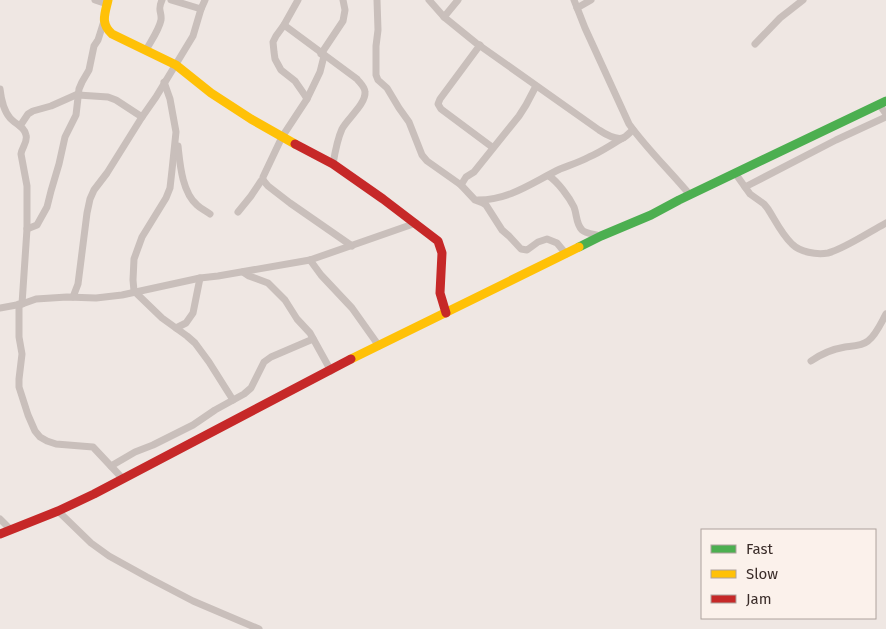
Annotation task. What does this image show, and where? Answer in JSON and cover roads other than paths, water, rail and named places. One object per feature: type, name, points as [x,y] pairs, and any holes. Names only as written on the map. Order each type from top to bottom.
[{"type":"street","points":[[27,229],[37,225],[47,207],[65,137],[76,115],[78,94],[89,70],[94,46],[104,21],[108,2],[95,0]]},
{"type":"street","points":[[146,50],[160,23],[159,9],[162,0]]},
{"type":"street","points":[[171,0],[201,9]]},
{"type":"street","points":[[73,298],[78,284],[90,199],[193,36],[205,0]]},
{"type":"street","points":[[298,0],[273,42],[275,60],[281,70],[300,87],[307,99]]},
{"type":"street","points":[[238,212],[263,180],[282,137],[307,99],[320,72],[323,55],[343,21],[345,10],[343,0]]},
{"type":"street","points":[[377,0],[376,75],[378,80],[387,88],[409,122],[422,155],[427,161],[461,185],[475,200],[486,205],[502,230],[521,248],[527,250],[538,242],[547,239],[557,243],[566,254]]},
{"type":"street","points":[[429,0],[444,17],[462,32],[536,86],[607,135],[623,138]]},
{"type":"street","points":[[444,17],[458,0]]},
{"type":"street","points":[[591,0],[576,4],[620,107],[633,130],[690,195]]},
{"type":"street","points":[[755,44],[780,18],[803,0]]},
{"type":"street","points":[[104,21],[104,25],[112,34],[176,65],[211,93],[251,119],[332,164],[383,199],[438,241],[441,245],[442,264],[440,293],[446,313]]},
{"type":"street","points":[[284,26],[363,86],[364,98],[342,129],[332,164]]},
{"type":"street","points":[[480,45],[438,104],[441,109],[492,148]]},
{"type":"street","points":[[164,82],[170,99],[184,182],[196,204],[210,214]]},
{"type":"street","points":[[461,185],[464,179],[474,172],[519,116],[536,86]]},
{"type":"street","points":[[0,88],[7,114],[11,120],[25,131],[26,135],[21,154],[26,186],[27,229],[26,261],[18,338],[22,354],[18,379],[19,387],[28,415],[40,437],[56,444],[93,447],[123,479]]},
{"type":"street","points":[[20,126],[30,112],[51,106],[78,94],[108,97],[142,116]]},
{"type":"street","points":[[0,534],[58,511],[378,346],[601,236],[652,215],[883,102],[886,115],[745,187]]},
{"type":"street","points":[[475,200],[501,197],[527,187],[561,169],[590,157],[633,130]]},
{"type":"street","points":[[176,132],[170,188],[142,237],[134,259],[134,291],[157,314],[195,343],[233,400]]},
{"type":"street","points":[[735,173],[750,194],[768,209],[789,242],[801,250],[821,254],[831,252],[844,247],[886,222]]},
{"type":"street","points":[[549,176],[556,180],[573,206],[581,229],[584,232],[601,236]]},
{"type":"street","points":[[263,180],[290,203],[352,246]]},
{"type":"street","points":[[0,308],[36,299],[92,298],[122,295],[200,278],[310,260],[416,224]]},
{"type":"street","points":[[310,260],[321,275],[352,308],[378,346]]},
{"type":"street","points":[[243,272],[268,283],[285,300],[313,339],[331,371]]},
{"type":"street","points":[[176,328],[186,323],[193,313],[200,278]]},
{"type":"street","points":[[78,284],[86,295],[92,298]]},
{"type":"street","points":[[811,361],[831,350],[866,343],[873,336],[886,314]]},
{"type":"street","points":[[111,466],[135,452],[194,426],[215,410],[251,388],[264,362],[270,357],[313,339]]},
{"type":"street","points":[[58,511],[91,543],[109,556],[193,601],[259,629]]},
{"type":"street","points":[[0,519],[10,529]]}]
